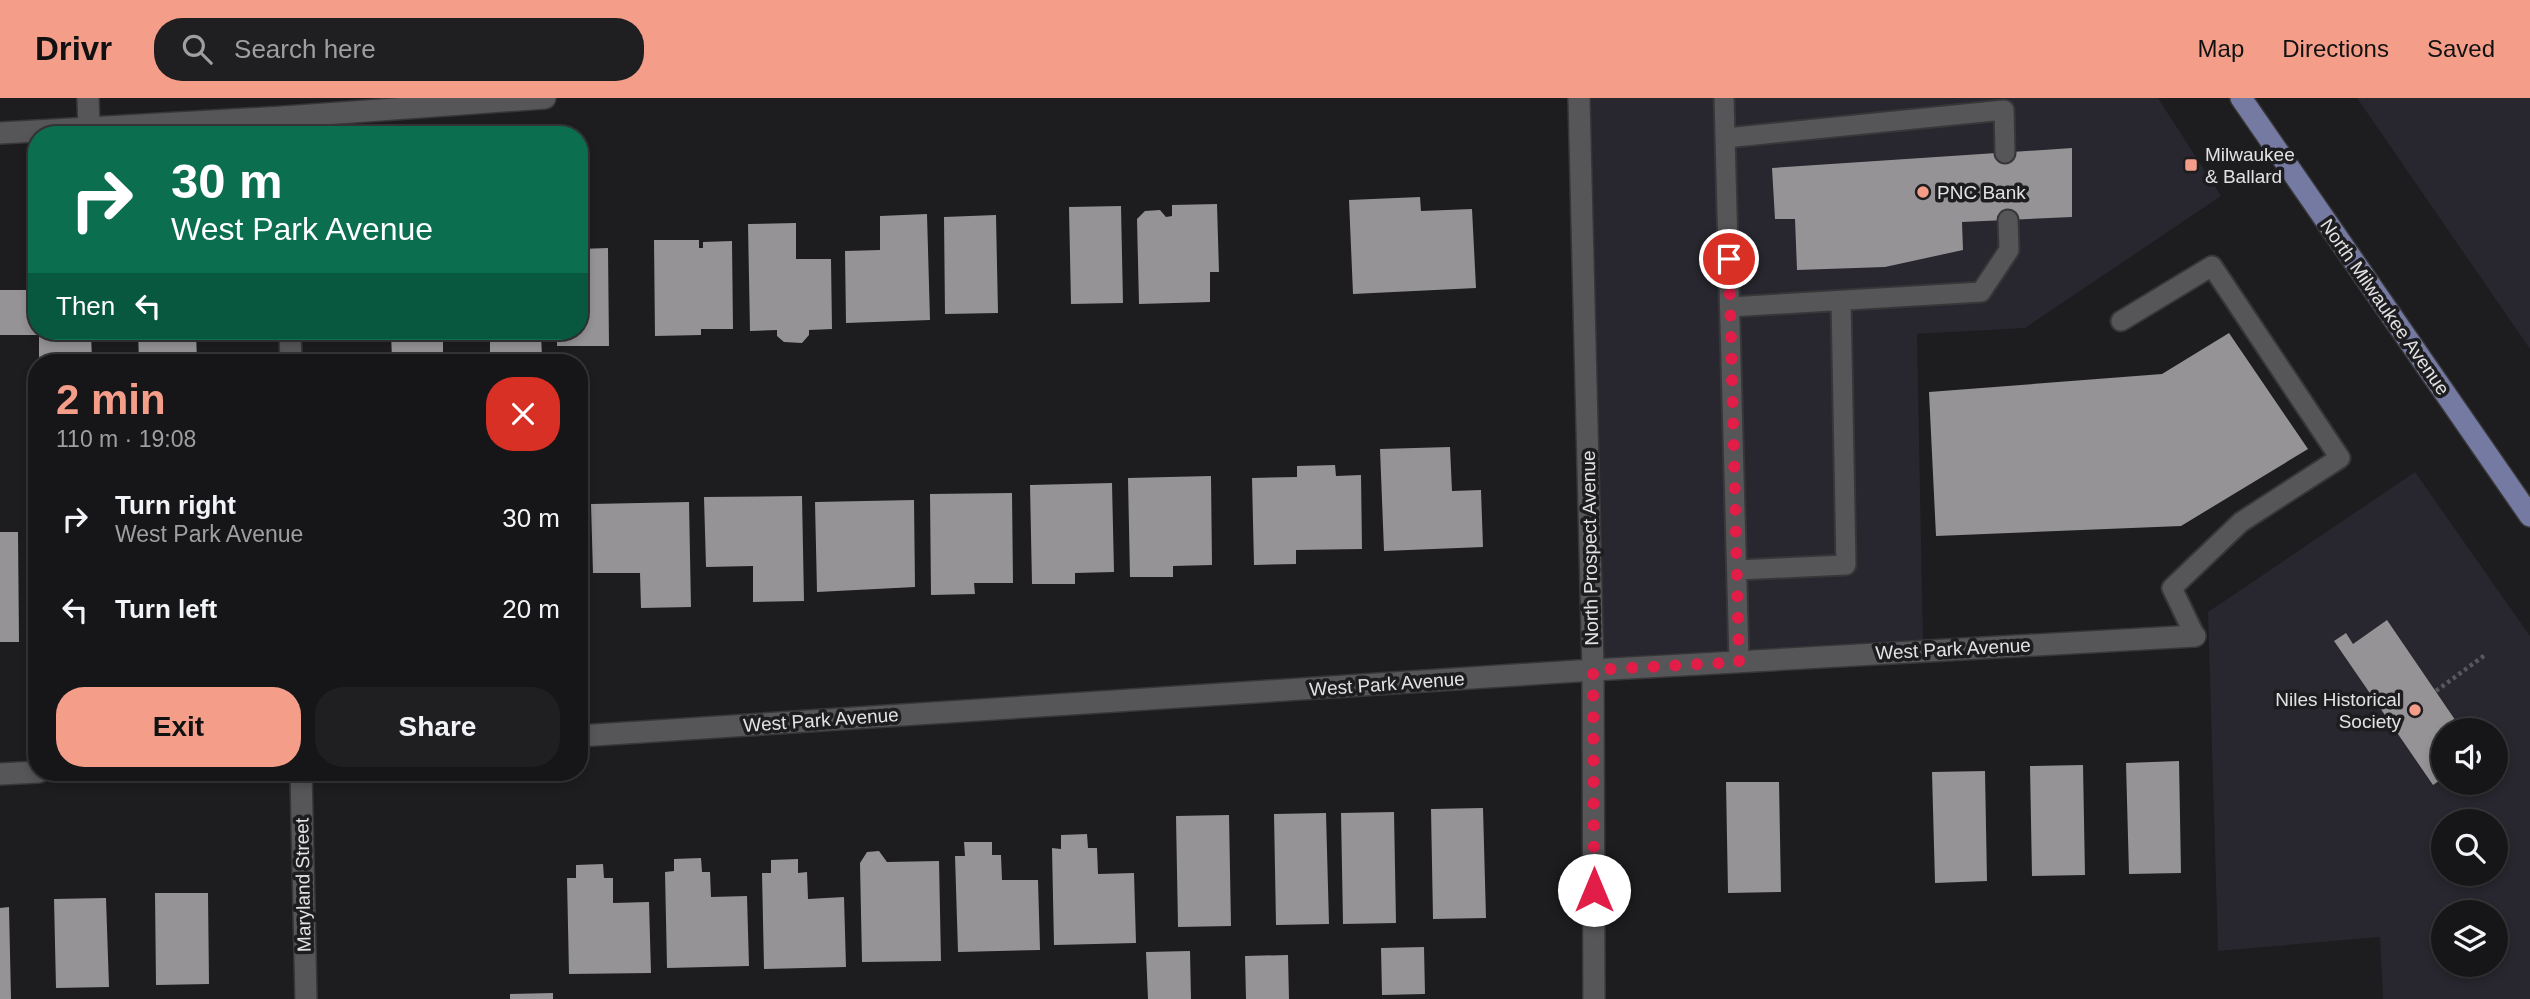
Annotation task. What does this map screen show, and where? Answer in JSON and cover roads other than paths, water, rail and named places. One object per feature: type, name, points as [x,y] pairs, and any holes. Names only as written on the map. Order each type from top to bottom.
[{"type":"main road","name":"North Milwaukee Avenue","points":[[2241,98],[2530,516]]},
{"type":"street","points":[[88,98],[89,126]]},
{"type":"street","points":[[285,126],[545,98]]},
{"type":"street","name":"North Prospect Avenue","points":[[1579,98],[1593,670],[1594,999]]},
{"type":"street","points":[[0,133],[28,131]]},
{"type":"street","name":"West Park Avenue","points":[[588,735],[1593,670],[2195,636]]},
{"type":"street","points":[[0,774],[28,773]]},
{"type":"street","name":"Maryland Street","points":[[301,781],[306,999]]},
{"type":"lane","points":[[1724,98],[1739,662]]},
{"type":"lane","points":[[1726,138],[2004,110],[2005,153]]},
{"type":"lane","points":[[1730,307],[1981,292],[2009,250],[2008,220]]},
{"type":"lane","points":[[2121,321],[2212,266],[2340,458],[2241,522],[2172,588],[2195,636]]},
{"type":"lane","points":[[1737,570],[1846,565],[1841,301]]},
{"type":"place","name":"Milwaukee & Ballard","points":[[2191,165]]},
{"type":"place","name":"PNC Bank","points":[[1923,192]]},
{"type":"place","name":"Niles Historical Society","points":[[2415,710]]}]
